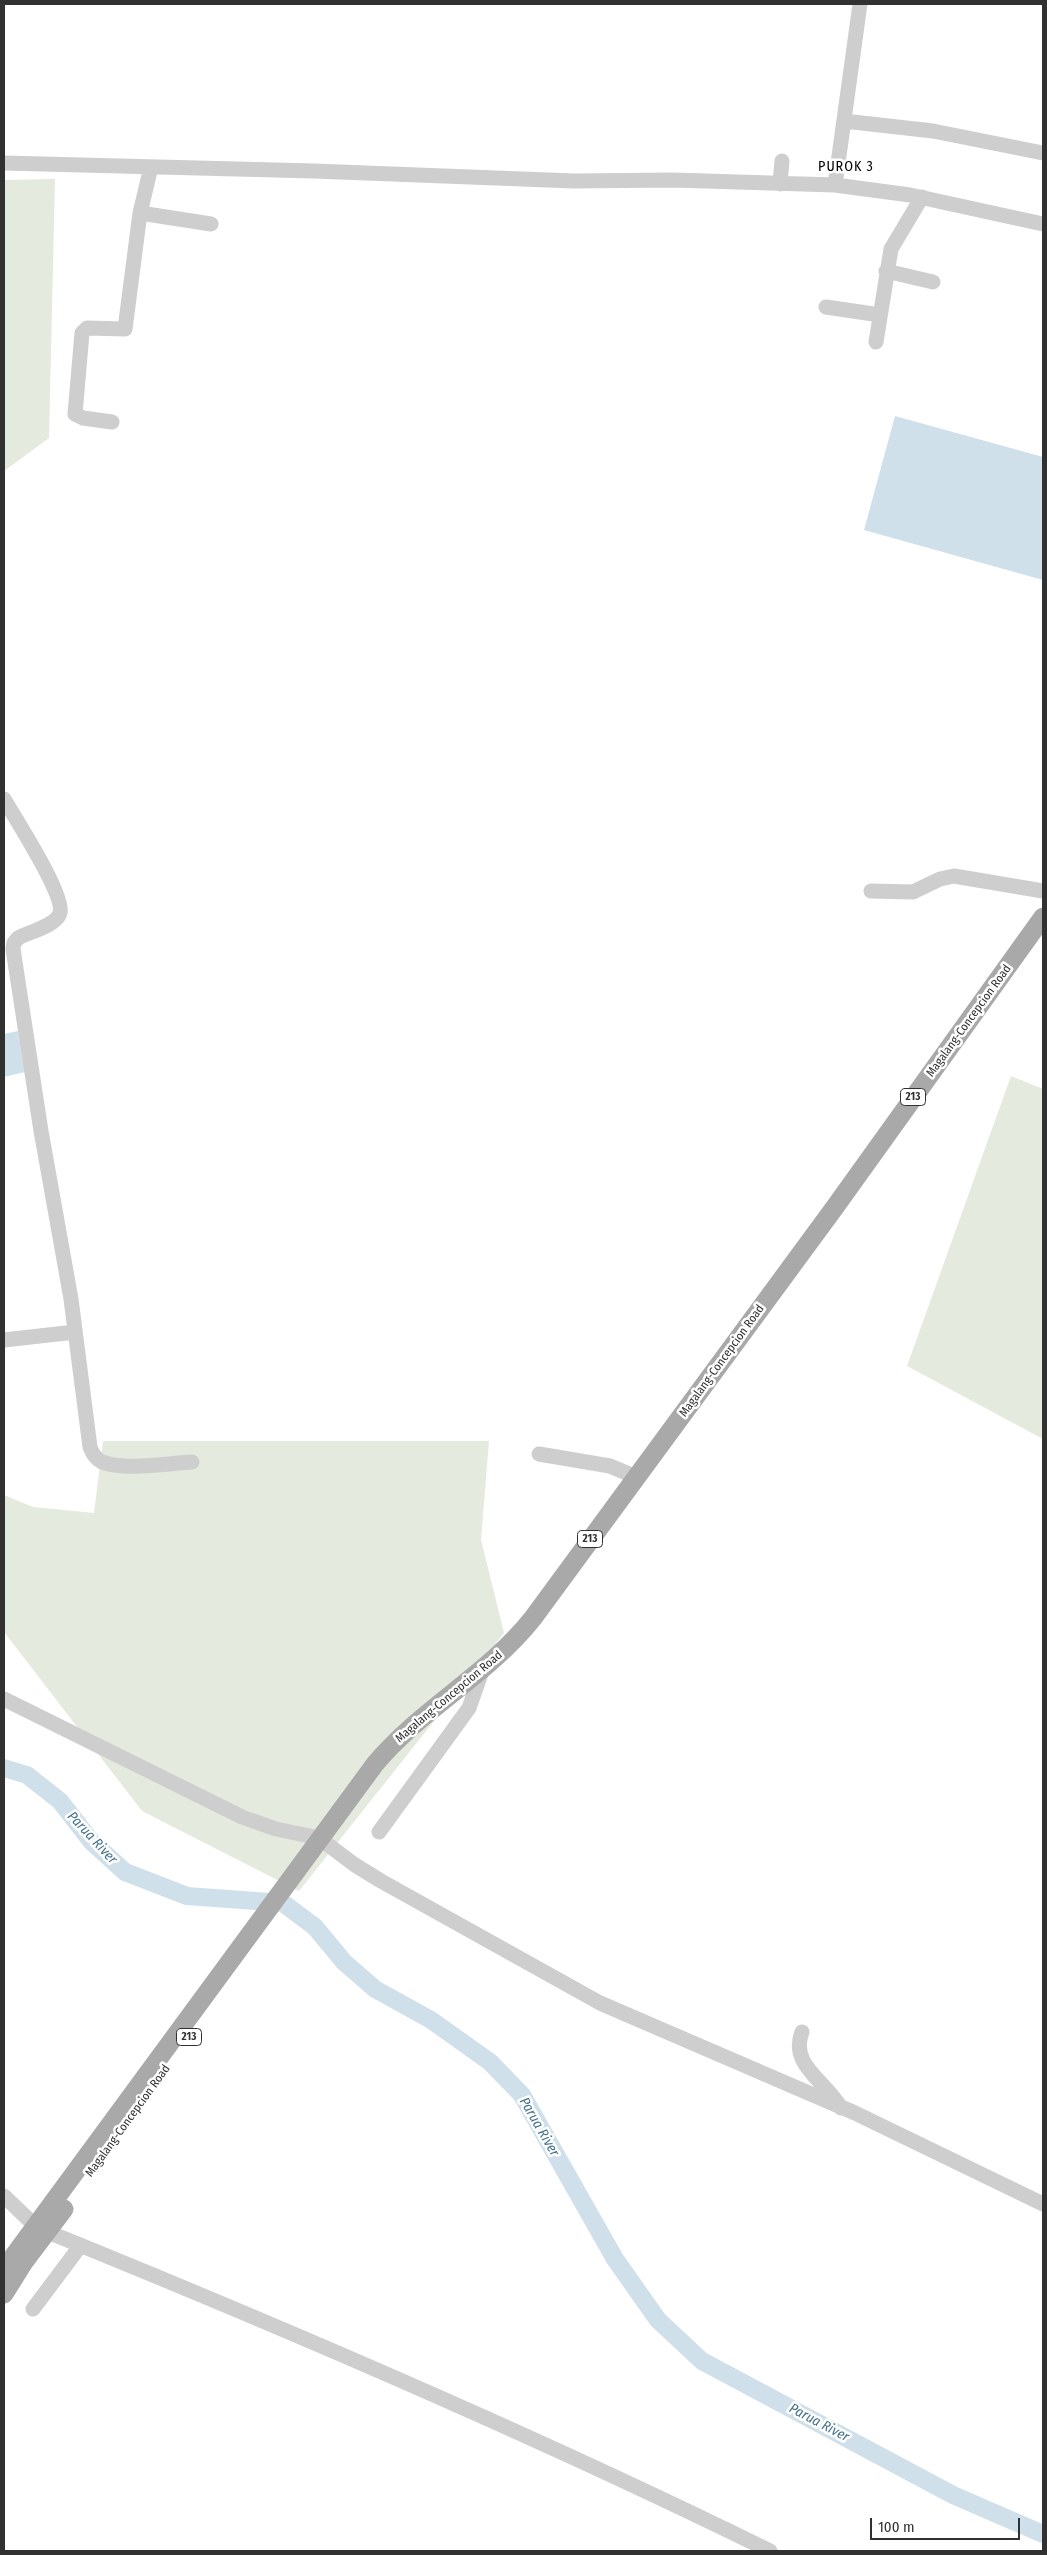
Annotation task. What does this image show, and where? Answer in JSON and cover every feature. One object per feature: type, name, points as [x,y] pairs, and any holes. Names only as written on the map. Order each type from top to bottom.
[{"type":"main road","name":"Magalang-Concepcion Road","points":[[4,2294],[45,2225],[322,1843],[368,1774],[407,1731],[482,1671],[513,1642],[533,1618],[835,1207],[1043,917]]},
{"type":"main road","name":"Magalang-Concepcion Road","points":[[4,2269],[45,2225]]},
{"type":"street","points":[[836,185],[860,4]]},
{"type":"street","points":[[844,121],[933,131],[1043,153]]},
{"type":"street","points":[[780,184],[782,161]]},
{"type":"street","points":[[4,163],[574,181],[674,180],[836,185],[922,197],[1043,224]]},
{"type":"street","points":[[112,422],[83,418],[75,414],[82,333],[87,328],[125,328],[140,213],[151,167]]},
{"type":"street","points":[[876,342],[890,249],[922,197]]},
{"type":"street","points":[[140,213],[211,224]]},
{"type":"street","points":[[886,271],[933,282]]},
{"type":"street","points":[[826,307],[880,315]]},
{"type":"street","points":[[4,799],[54,885],[61,912],[52,922],[18,938],[14,942],[13,949],[75,1332],[90,1447],[95,1457],[102,1462],[121,1465],[192,1462]]},
{"type":"street","points":[[871,891],[913,892],[940,879],[954,876],[1043,891]]},
{"type":"street","points":[[4,1340],[75,1332]]},
{"type":"street","points":[[539,1454],[610,1466],[636,1477]]},
{"type":"street","points":[[380,1832],[469,1708],[482,1671]]},
{"type":"street","points":[[4,1699],[242,1817],[322,1843],[381,1881],[600,2003],[842,2108],[1043,2204]]},
{"type":"street","points":[[802,2032],[798,2042],[799,2055],[842,2108]]},
{"type":"street","points":[[4,2196],[45,2225],[81,2245],[359,2361],[542,2443],[770,2551]]},
{"type":"street","points":[[33,2308],[81,2245]]},
{"type":"shaded area","points":[[55,179],[49,438],[4,471],[4,180]]},
{"type":"shaded area","points":[[1011,1076],[1043,1089],[1043,1439],[907,1366]]},
{"type":"shaded area","points":[[103,1441],[489,1441],[481,1540],[504,1633],[299,1891],[142,1811],[4,1632],[4,1495],[33,1507],[94,1513]]},
{"type":"water","points":[[895,416],[1043,457],[1043,580],[864,530]]},
{"type":"water","points":[[18,1031],[25,1072],[4,1077],[4,1034]]},
{"type":"waterway","name":"Parua River","points":[[4,1768],[27,1775],[60,1801],[91,1841],[125,1872],[187,1896],[283,1903],[315,1927],[344,1962],[375,1989],[431,2020],[490,2062],[522,2095],[615,2259],[658,2320],[702,2361],[953,2495],[1043,2534]]},
{"type":"district","name":"PUROK 3","points":[[846,167]]}]
